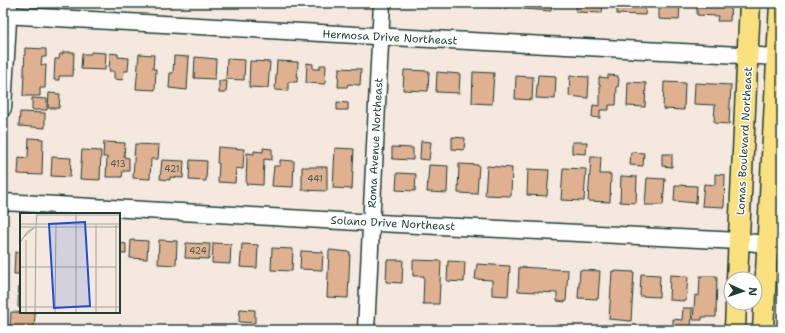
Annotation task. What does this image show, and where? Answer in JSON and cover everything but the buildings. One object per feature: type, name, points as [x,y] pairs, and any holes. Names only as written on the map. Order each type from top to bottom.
[{"type":"main road","name":"Lomas Boulevard Northeast","points":[[737,271],[750,3]]},
{"type":"main road","points":[[763,330],[775,246],[780,3]]},
{"type":"main road","points":[[734,330],[735,311]]},
{"type":"street","name":"Roma Avenue Northeast","points":[[366,330],[382,3]]},
{"type":"street","name":"Hermosa Drive Northeast","points":[[7,11],[380,37],[778,57]]},
{"type":"street","points":[[3,108],[7,11]]},
{"type":"street","name":"Solano Drive Northeast","points":[[3,202],[739,241],[775,246]]}]
